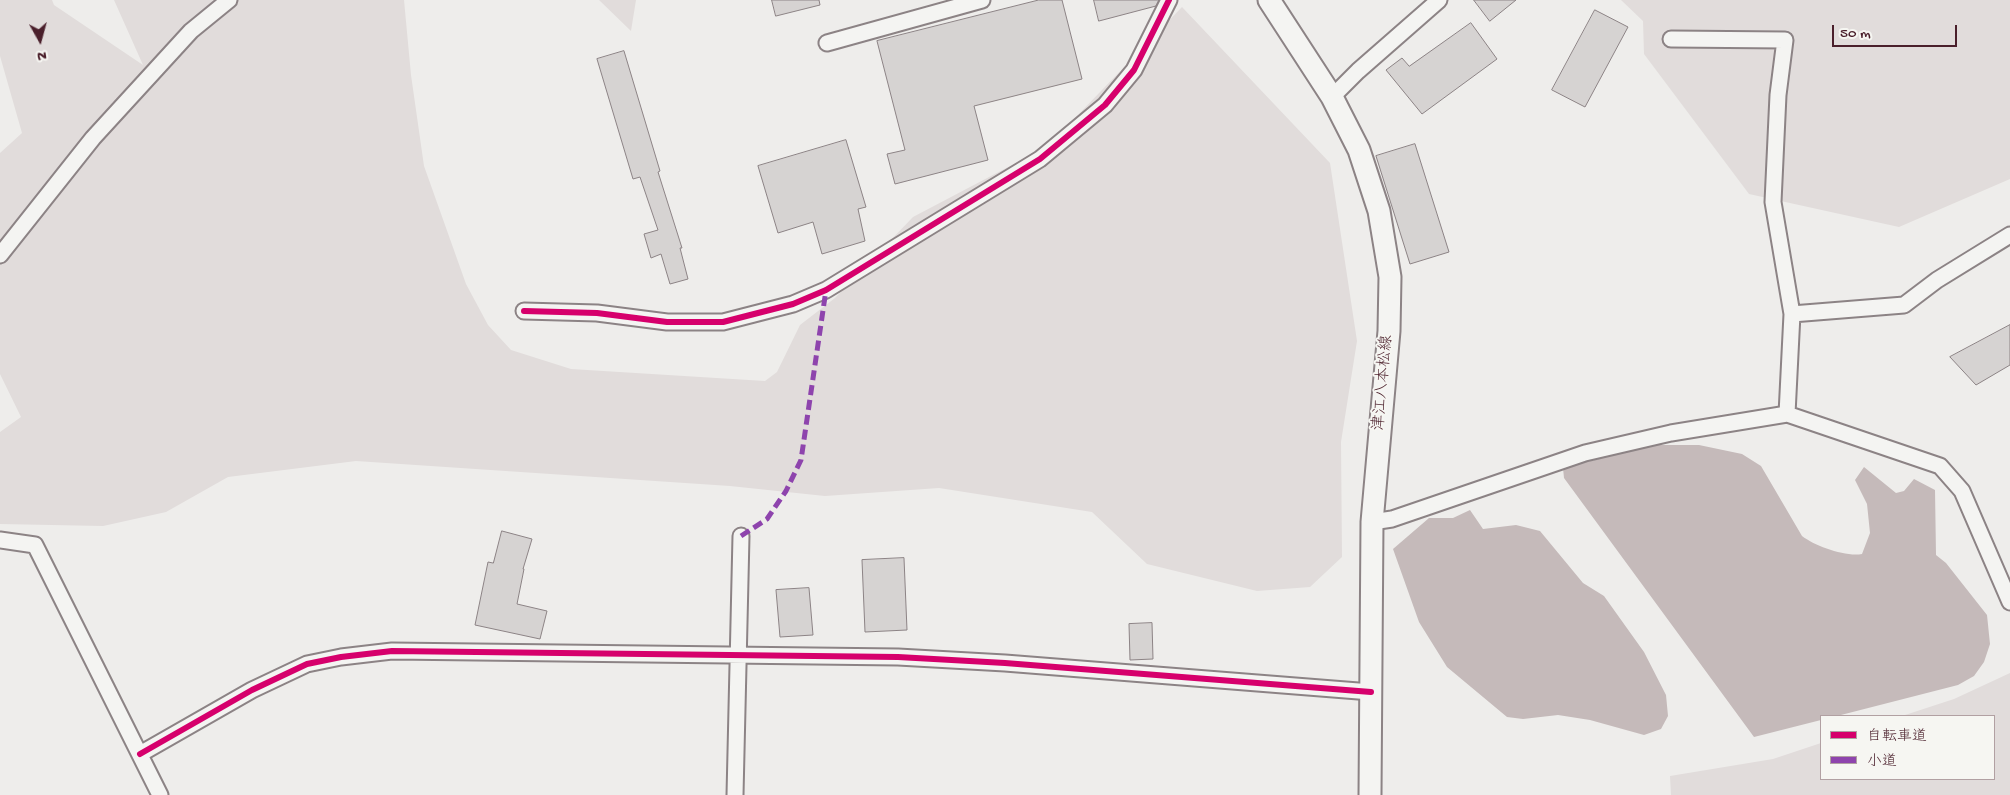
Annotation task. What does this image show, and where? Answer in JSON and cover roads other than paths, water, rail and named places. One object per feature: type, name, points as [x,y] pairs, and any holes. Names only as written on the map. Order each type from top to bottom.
[{"type":"main road","name":"津江八本松線","points":[[1269,0],[1332,97],[1359,150],[1379,212],[1390,277],[1390,331],[1372,522],[1370,795]]},
{"type":"street","points":[[0,255],[93,138],[192,31],[229,0]]},
{"type":"street","points":[[827,43],[982,0]]},
{"type":"street","points":[[524,311],[597,313],[667,322],[723,322],[793,304],[826,290],[1040,159],[1105,105],[1134,70],[1169,0]]},
{"type":"street","points":[[1332,97],[1358,71],[1439,0]]},
{"type":"street","points":[[1671,39],[1784,40],[1778,95],[1773,202],[1792,314],[1787,414]]},
{"type":"street","points":[[1792,314],[1904,305],[1937,280],[2010,235]]},
{"type":"street","points":[[1372,522],[1392,519],[1585,453],[1672,433],[1787,414],[1940,466],[1962,491],[2010,602]]},
{"type":"street","points":[[735,795],[741,536]]},
{"type":"street","points":[[0,540],[34,545],[160,795]]},
{"type":"street","points":[[140,754],[252,690],[307,664],[392,650],[898,657],[1005,663],[1371,692]]}]
